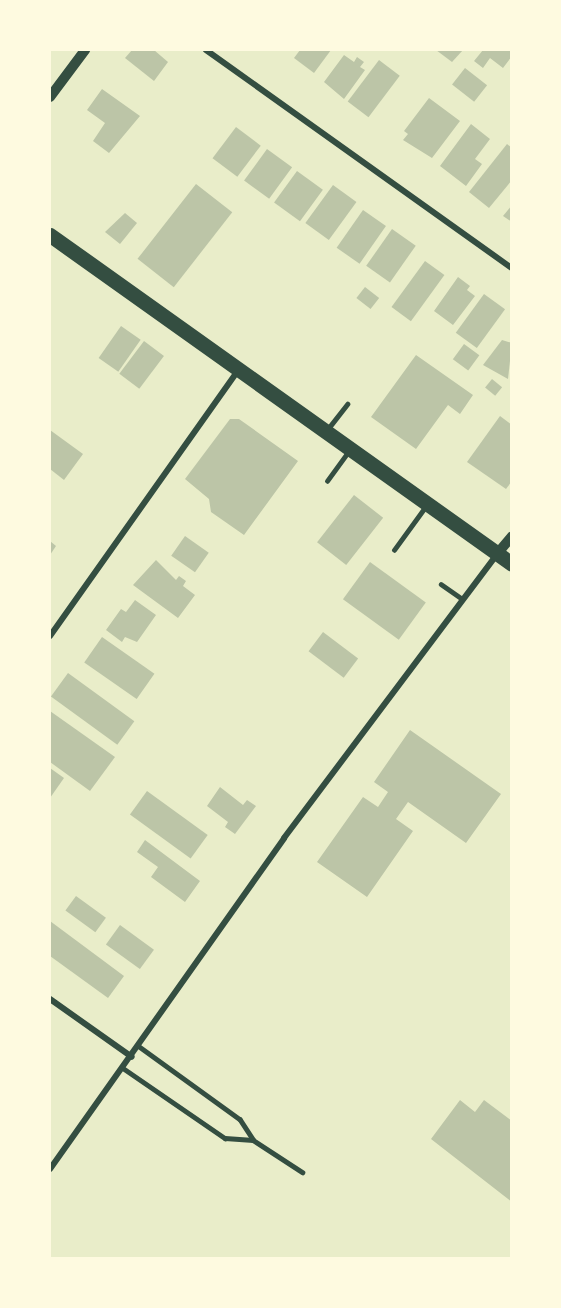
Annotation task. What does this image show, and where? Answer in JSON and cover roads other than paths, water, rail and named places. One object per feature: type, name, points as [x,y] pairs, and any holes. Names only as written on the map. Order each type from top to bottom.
[{"type":"main road","points":[[50,235],[512,564]]},
{"type":"street","points":[[50,97],[85,50]]},
{"type":"street","points":[[206,50],[512,268]]},
{"type":"street","points":[[50,636],[239,370]]},
{"type":"street","points":[[50,1169],[132,1057],[284,838],[461,598],[512,536]]},
{"type":"street","points":[[50,999],[132,1057]]},
{"type":"lane","points":[[326,432],[347,404]]},
{"type":"lane","points":[[327,481],[350,450]]},
{"type":"lane","points":[[394,550],[427,504]]},
{"type":"lane","points":[[441,584],[461,598]]},
{"type":"lane","points":[[139,1047],[240,1120],[253,1140],[302,1172]]},
{"type":"lane","points":[[123,1068],[225,1138],[253,1140]]}]
